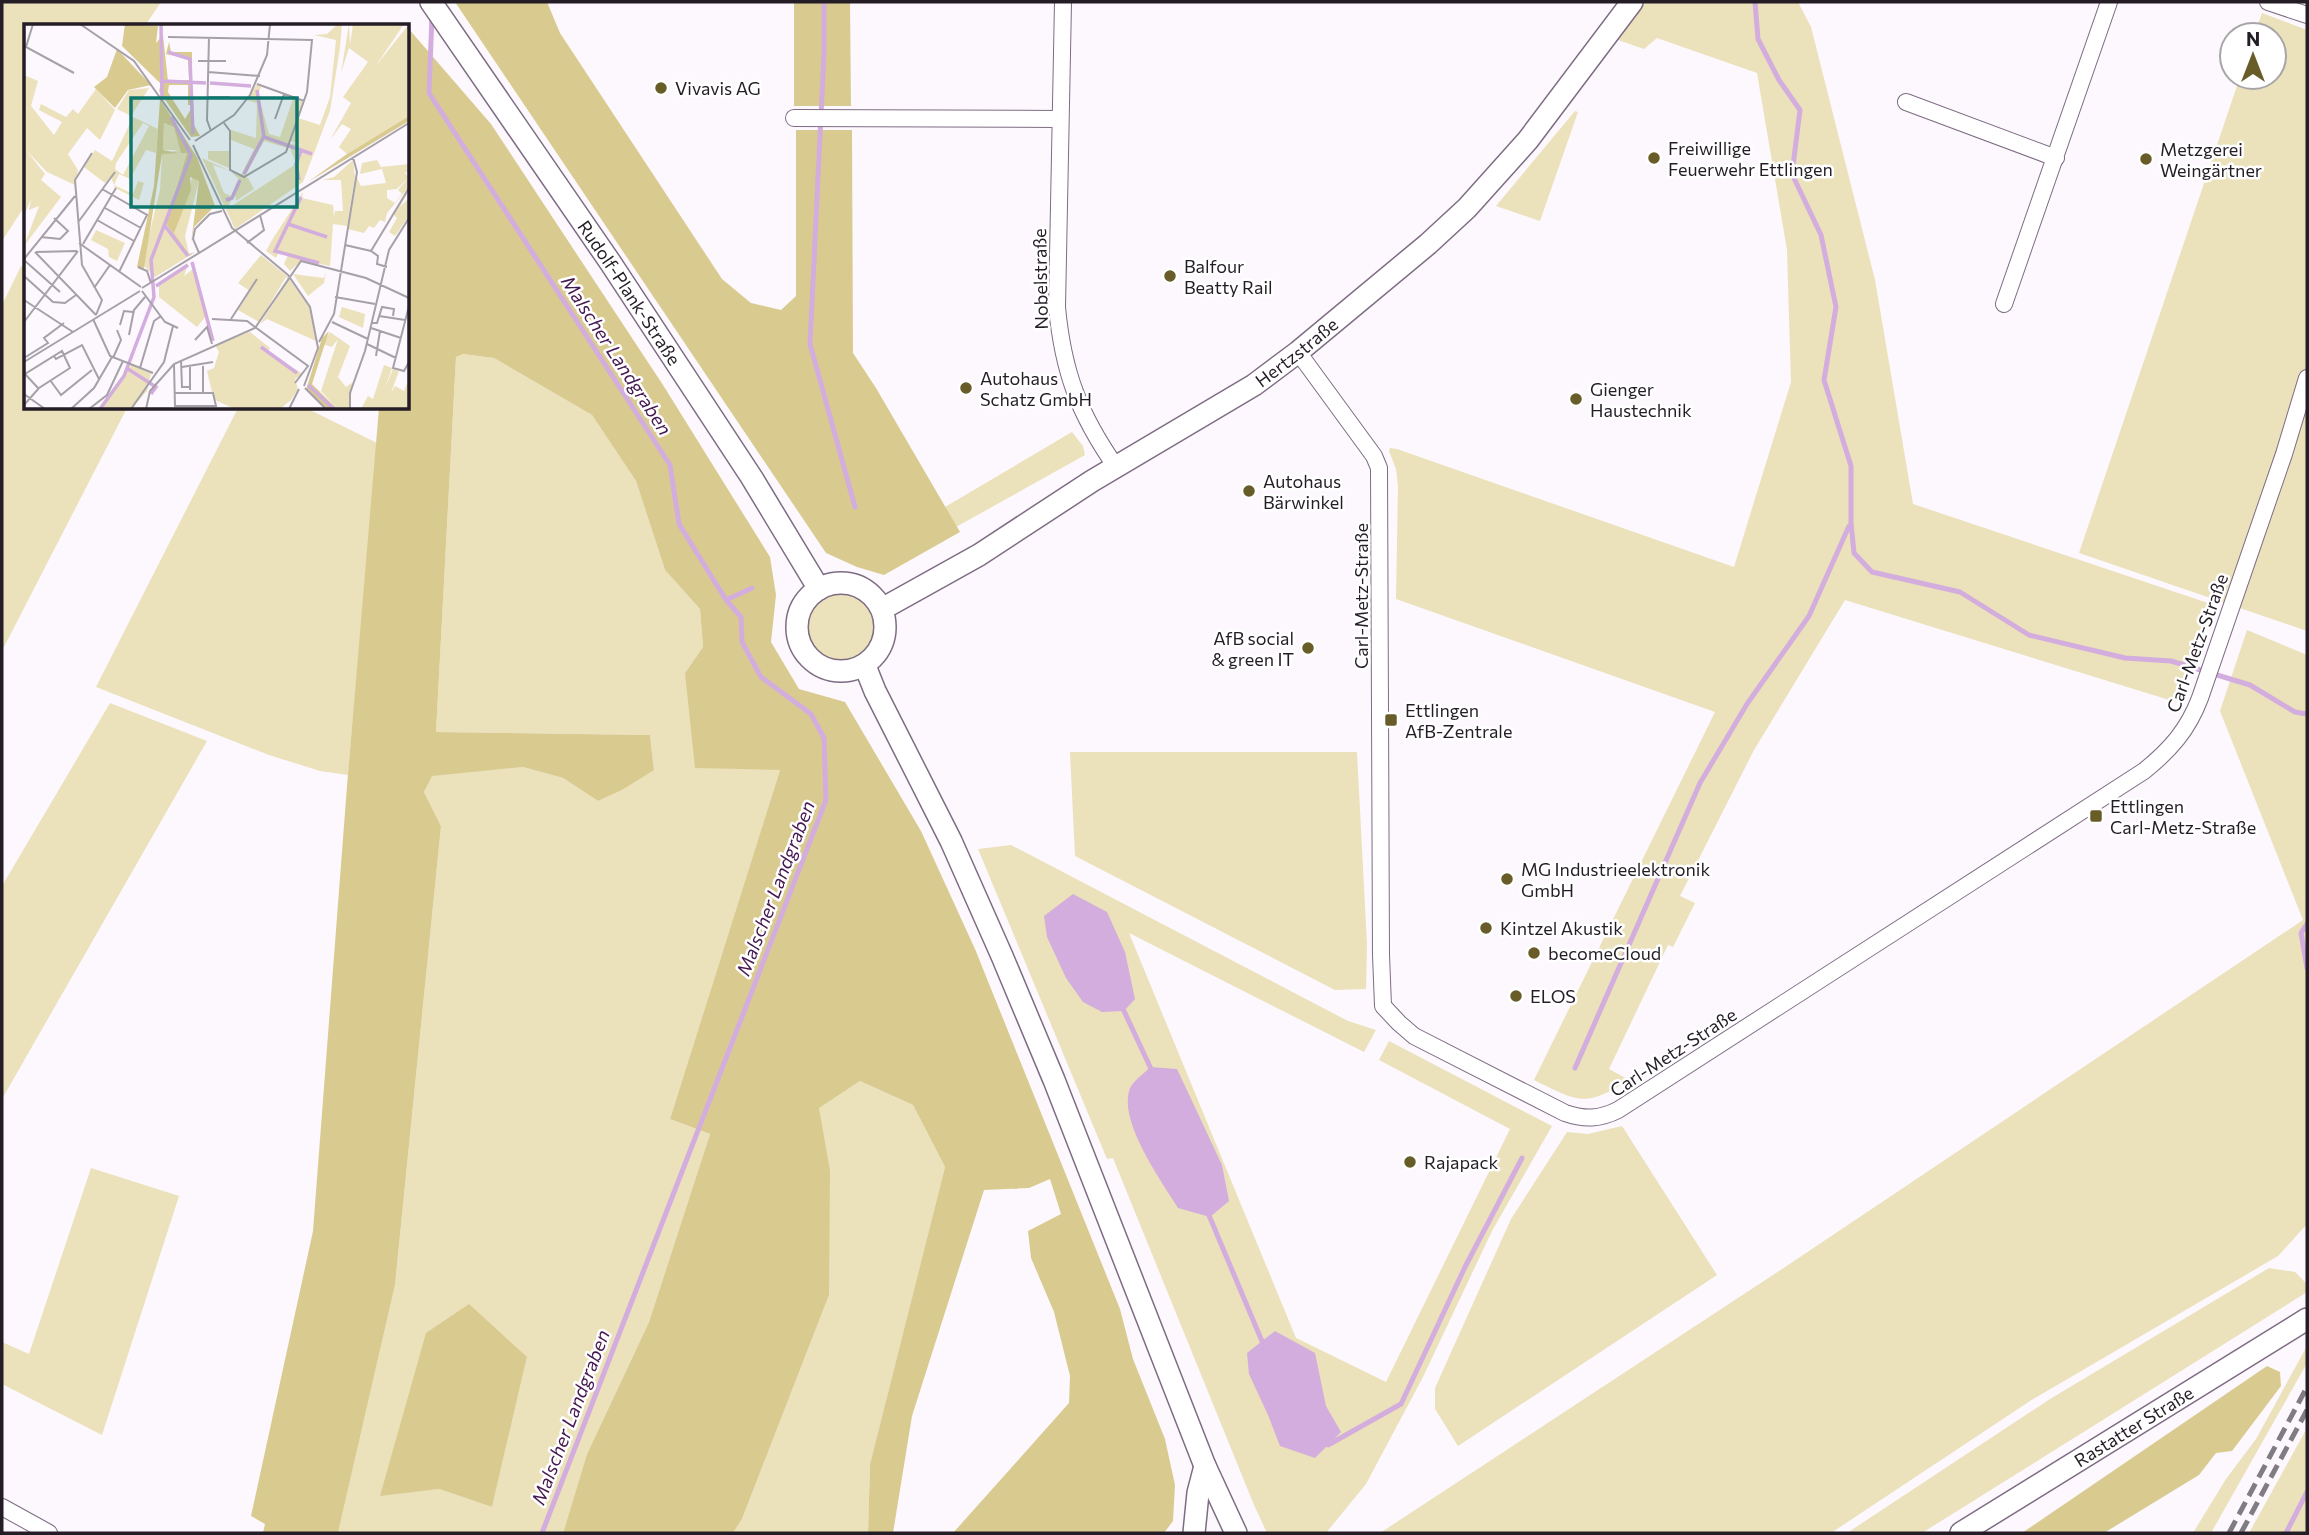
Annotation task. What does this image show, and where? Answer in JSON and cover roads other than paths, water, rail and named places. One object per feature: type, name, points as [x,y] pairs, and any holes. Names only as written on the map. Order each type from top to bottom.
[{"type":"main road","name":"Rudolf-Plank-Straße","points":[[431,2],[610,262],[752,478],[818,589]]},
{"type":"main road","name":"Hertzstraße","points":[[882,609],[979,555],[1116,467],[1254,385],[1298,352],[1428,244],[1467,208],[1528,140],[1632,2]]},
{"type":"main road","points":[[832,583],[848,583],[862,587],[874,597],[882,609],[886,634],[882,647],[865,666],[851,671],[831,670],[812,661],[797,637],[800,610],[807,598],[832,583]]},
{"type":"main road","points":[[865,666],[945,830],[1002,956],[1054,1080],[1205,1466],[1236,1533]]},
{"type":"main road","name":"Rastatter Straße","points":[[1961,1533],[2307,1318]]},
{"type":"main road","points":[[1195,1533],[1198,1493],[1205,1466]]},
{"type":"street","name":"Nobelstraße","points":[[1063,2],[1057,307],[1060,337],[1066,366],[1081,409],[1116,467]]},
{"type":"street","points":[[2004,304],[2109,2]]},
{"type":"street","points":[[2268,2],[2307,15]]},
{"type":"street","points":[[1906,102],[2056,158]]},
{"type":"street","points":[[794,118],[1060,119]]},
{"type":"street","name":"Carl-Metz-Straße","points":[[1298,352],[1365,443],[1379,468],[1383,1006],[1414,1036],[1565,1114],[1591,1119],[1618,1110],[2144,771],[2163,756],[2186,730],[2194,715],[2284,454],[2307,378]]},
{"type":"street","points":[[2,1507],[49,1533]]},
{"type":"waterway","points":[[824,2],[810,344],[855,507]]},
{"type":"waterway","points":[[1755,2],[1758,39],[1779,80],[1800,110],[1792,174],[1821,235],[1836,307],[1824,380],[1851,466],[1854,553],[1872,572],[1960,592],[2029,635],[2125,658],[2171,661],[2250,685],[2295,712],[2307,714]]},
{"type":"waterway","name":"Malscher Landgraben","points":[[432,15],[429,93],[670,465],[679,524],[726,600],[741,617],[742,642],[761,677],[811,714],[824,738],[826,800],[542,1533]]},
{"type":"waterway","points":[[1575,1068],[1700,783],[1747,704],[1809,616],[1849,526]]},
{"type":"waterway","points":[[726,600],[752,588]]},
{"type":"waterway","points":[[2307,924],[2301,933],[2307,968]]},
{"type":"waterway","points":[[1124,1011],[1152,1071]]},
{"type":"waterway","points":[[1325,1439],[1328,1445],[1401,1404],[1465,1267],[1522,1158]]},
{"type":"waterway","points":[[1208,1213],[1264,1346]]},
{"type":"waterway","points":[[2286,1533],[2307,1492]]},
{"type":"railway","points":[[2229,1533],[2307,1387]]},
{"type":"railway","points":[[2241,1533],[2307,1410]]},
{"type":"place","name":"Vivavis AG","points":[[661,88]]},
{"type":"place","name":"Freiwillige Feuerwehr Ettlingen","points":[[1654,158]]},
{"type":"place","name":"Metzgerei Weingärtner","points":[[2146,159]]},
{"type":"place","name":"Balfour Beatty Rail","points":[[1170,276]]},
{"type":"place","name":"Autohaus Schatz GmbH","points":[[966,388]]},
{"type":"place","name":"Gienger Haustechnik","points":[[1576,399]]},
{"type":"place","name":"Autohaus Bärwinkel","points":[[1249,491]]},
{"type":"place","name":"AfB social & green IT","points":[[1308,648]]},
{"type":"place","name":"Ettlingen AfB-Zentrale","points":[[1391,720]]},
{"type":"place","name":"Ettlingen Carl-Metz-Straße","points":[[2096,816]]},
{"type":"place","name":"MG Industrieelektronik GmbH","points":[[1507,879]]},
{"type":"place","name":"Kintzel Akustik","points":[[1486,928]]},
{"type":"place","name":"becomeCloud","points":[[1534,953]]},
{"type":"place","name":"ELOS","points":[[1516,996]]},
{"type":"place","name":"Rajapack","points":[[1410,1162]]}]
